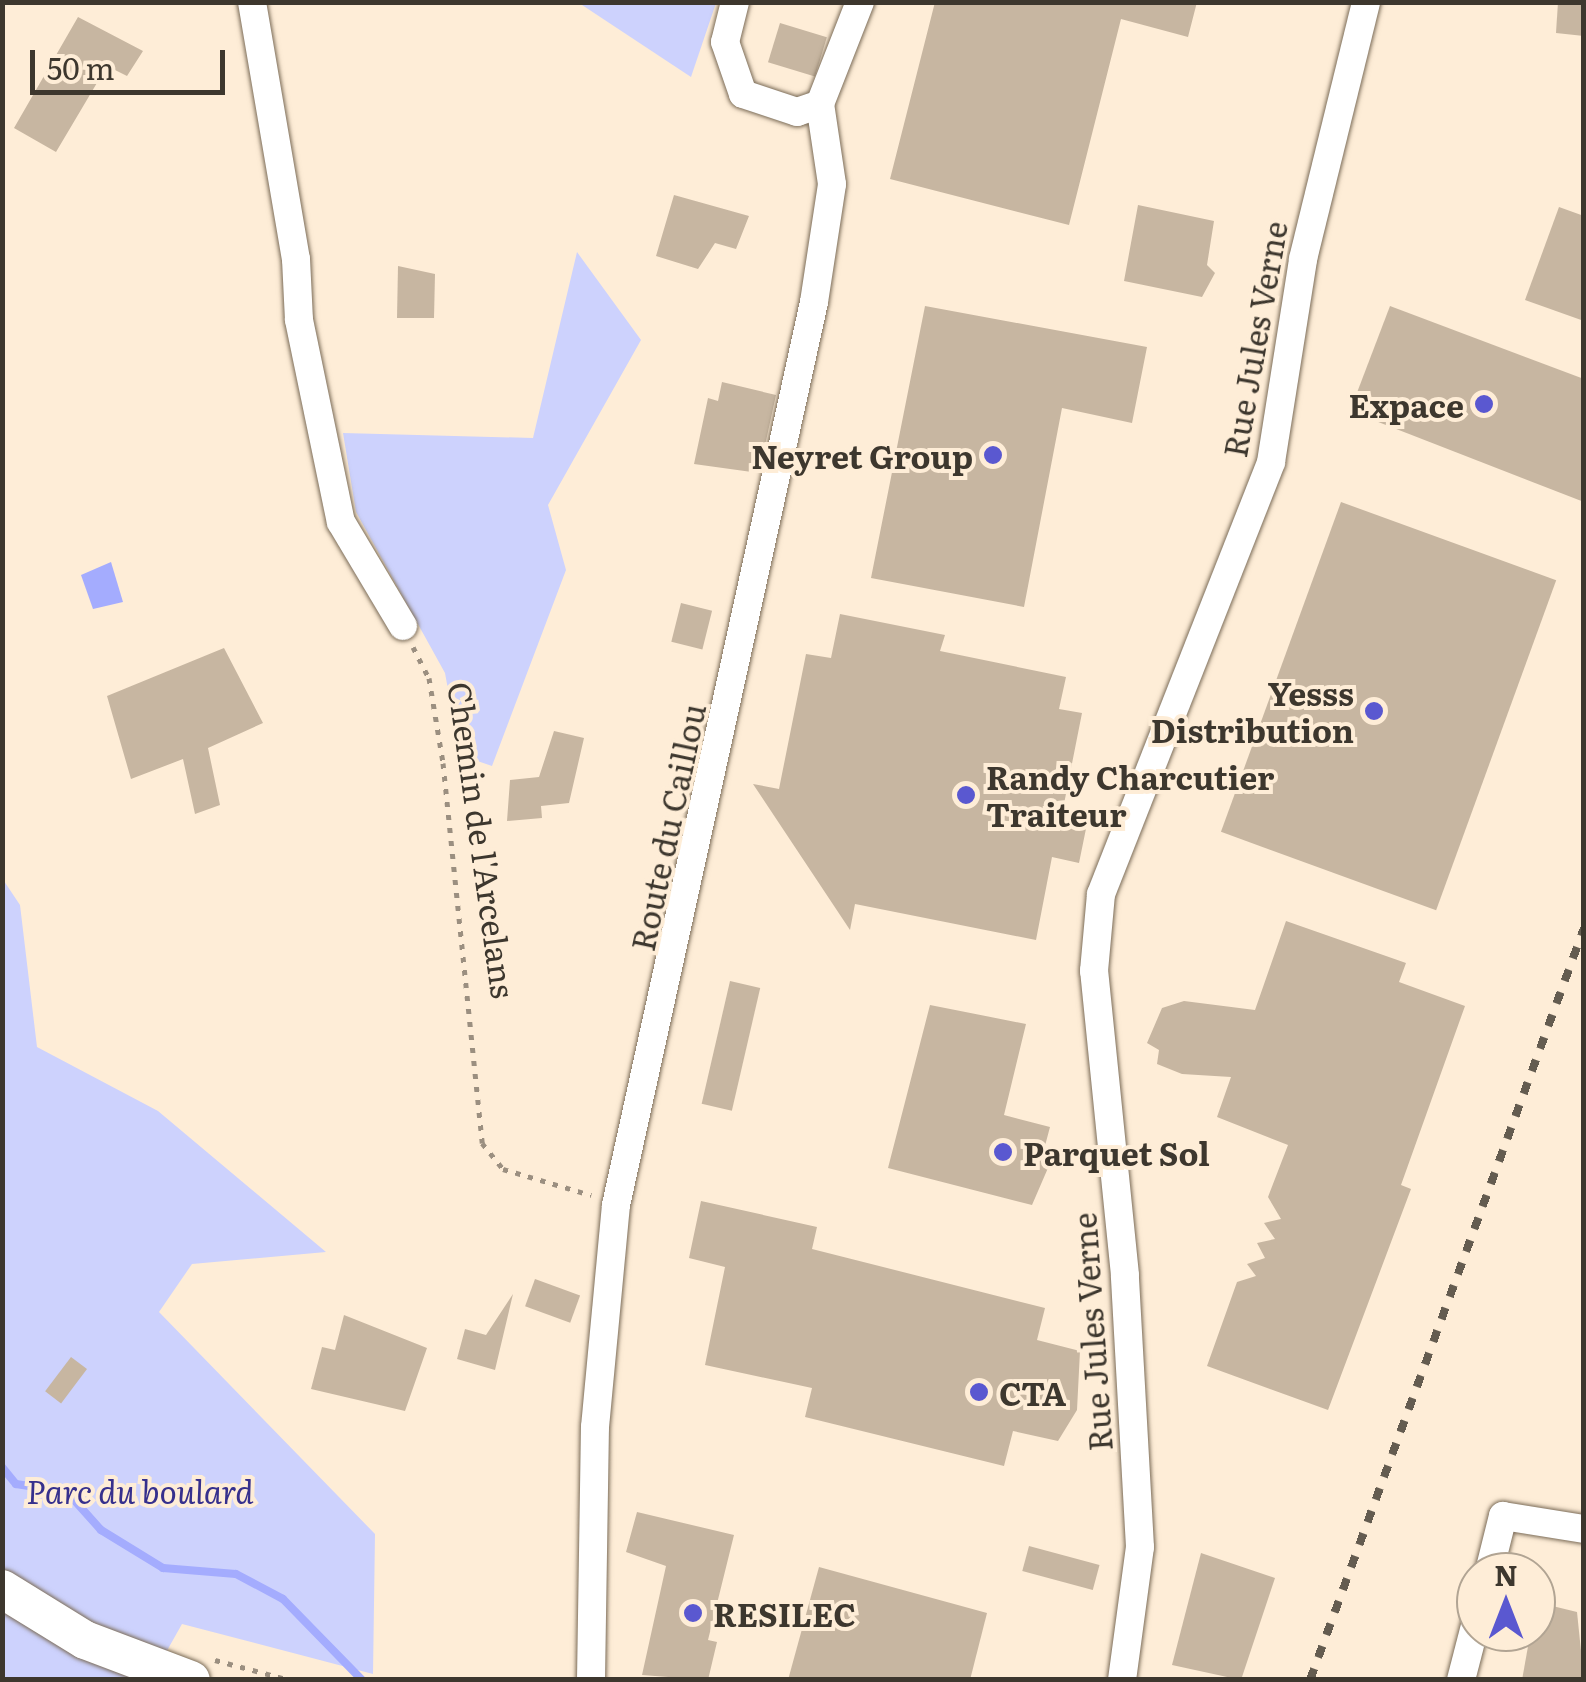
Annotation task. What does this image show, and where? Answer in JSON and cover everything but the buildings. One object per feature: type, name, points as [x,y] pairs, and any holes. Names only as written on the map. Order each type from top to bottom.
[{"type":"main road","points":[[2,1589],[85,1640],[191,1680]]},
{"type":"street","points":[[252,2],[296,260],[299,320],[341,522],[403,626]]},
{"type":"street","points":[[736,2],[725,42],[743,94],[797,112],[820,104]]},
{"type":"street","name":"Route du Caillou","points":[[591,1680],[601,1353],[616,1205],[814,302],[832,184],[820,104],[860,2]]},
{"type":"street","name":"Rue Jules Verne","points":[[1122,1680],[1140,1547],[1125,1275],[1094,972],[1101,894],[1271,462],[1303,258],[1366,2]]},
{"type":"street","points":[[1494,1552],[1503,1516],[1584,1528]]},
{"type":"street","points":[[1461,1680],[1468,1652]]},
{"type":"path","name":"Chemin de l'Arcelans","points":[[403,626],[428,678],[443,762],[482,1143],[503,1169],[616,1205]]},
{"type":"green space","points":[[579,3],[716,3],[691,77]]},
{"type":"green space","points":[[577,252],[641,340],[548,505],[566,570],[492,766],[460,755],[445,673],[356,512],[343,433],[533,438]]},
{"type":"green space","name":"Parc du boulard","points":[[2,878],[20,905],[37,1047],[158,1111],[326,1252],[192,1264],[159,1312],[375,1534],[373,1674],[182,1624],[151,1679],[3,1679]]},
{"type":"water","points":[[111,562],[123,602],[93,609],[81,575]]},
{"type":"waterway","points":[[2,1467],[16,1484],[67,1492],[101,1530],[163,1568],[236,1574],[283,1599],[362,1680]]},
{"type":"railway","points":[[1310,1680],[1584,928]]},
{"type":"place","name":"Expace","points":[[1484,404]]},
{"type":"place","name":"Neyret Group","points":[[993,455]]},
{"type":"place","name":"Yesss Distribution","points":[[1374,711]]},
{"type":"place","name":"Randy Charcutier Traiteur","points":[[966,795]]},
{"type":"place","name":"Parquet Sol","points":[[1003,1152]]},
{"type":"place","name":"CTA","points":[[979,1392]]},
{"type":"place","name":"RESILEC","points":[[693,1613]]}]
